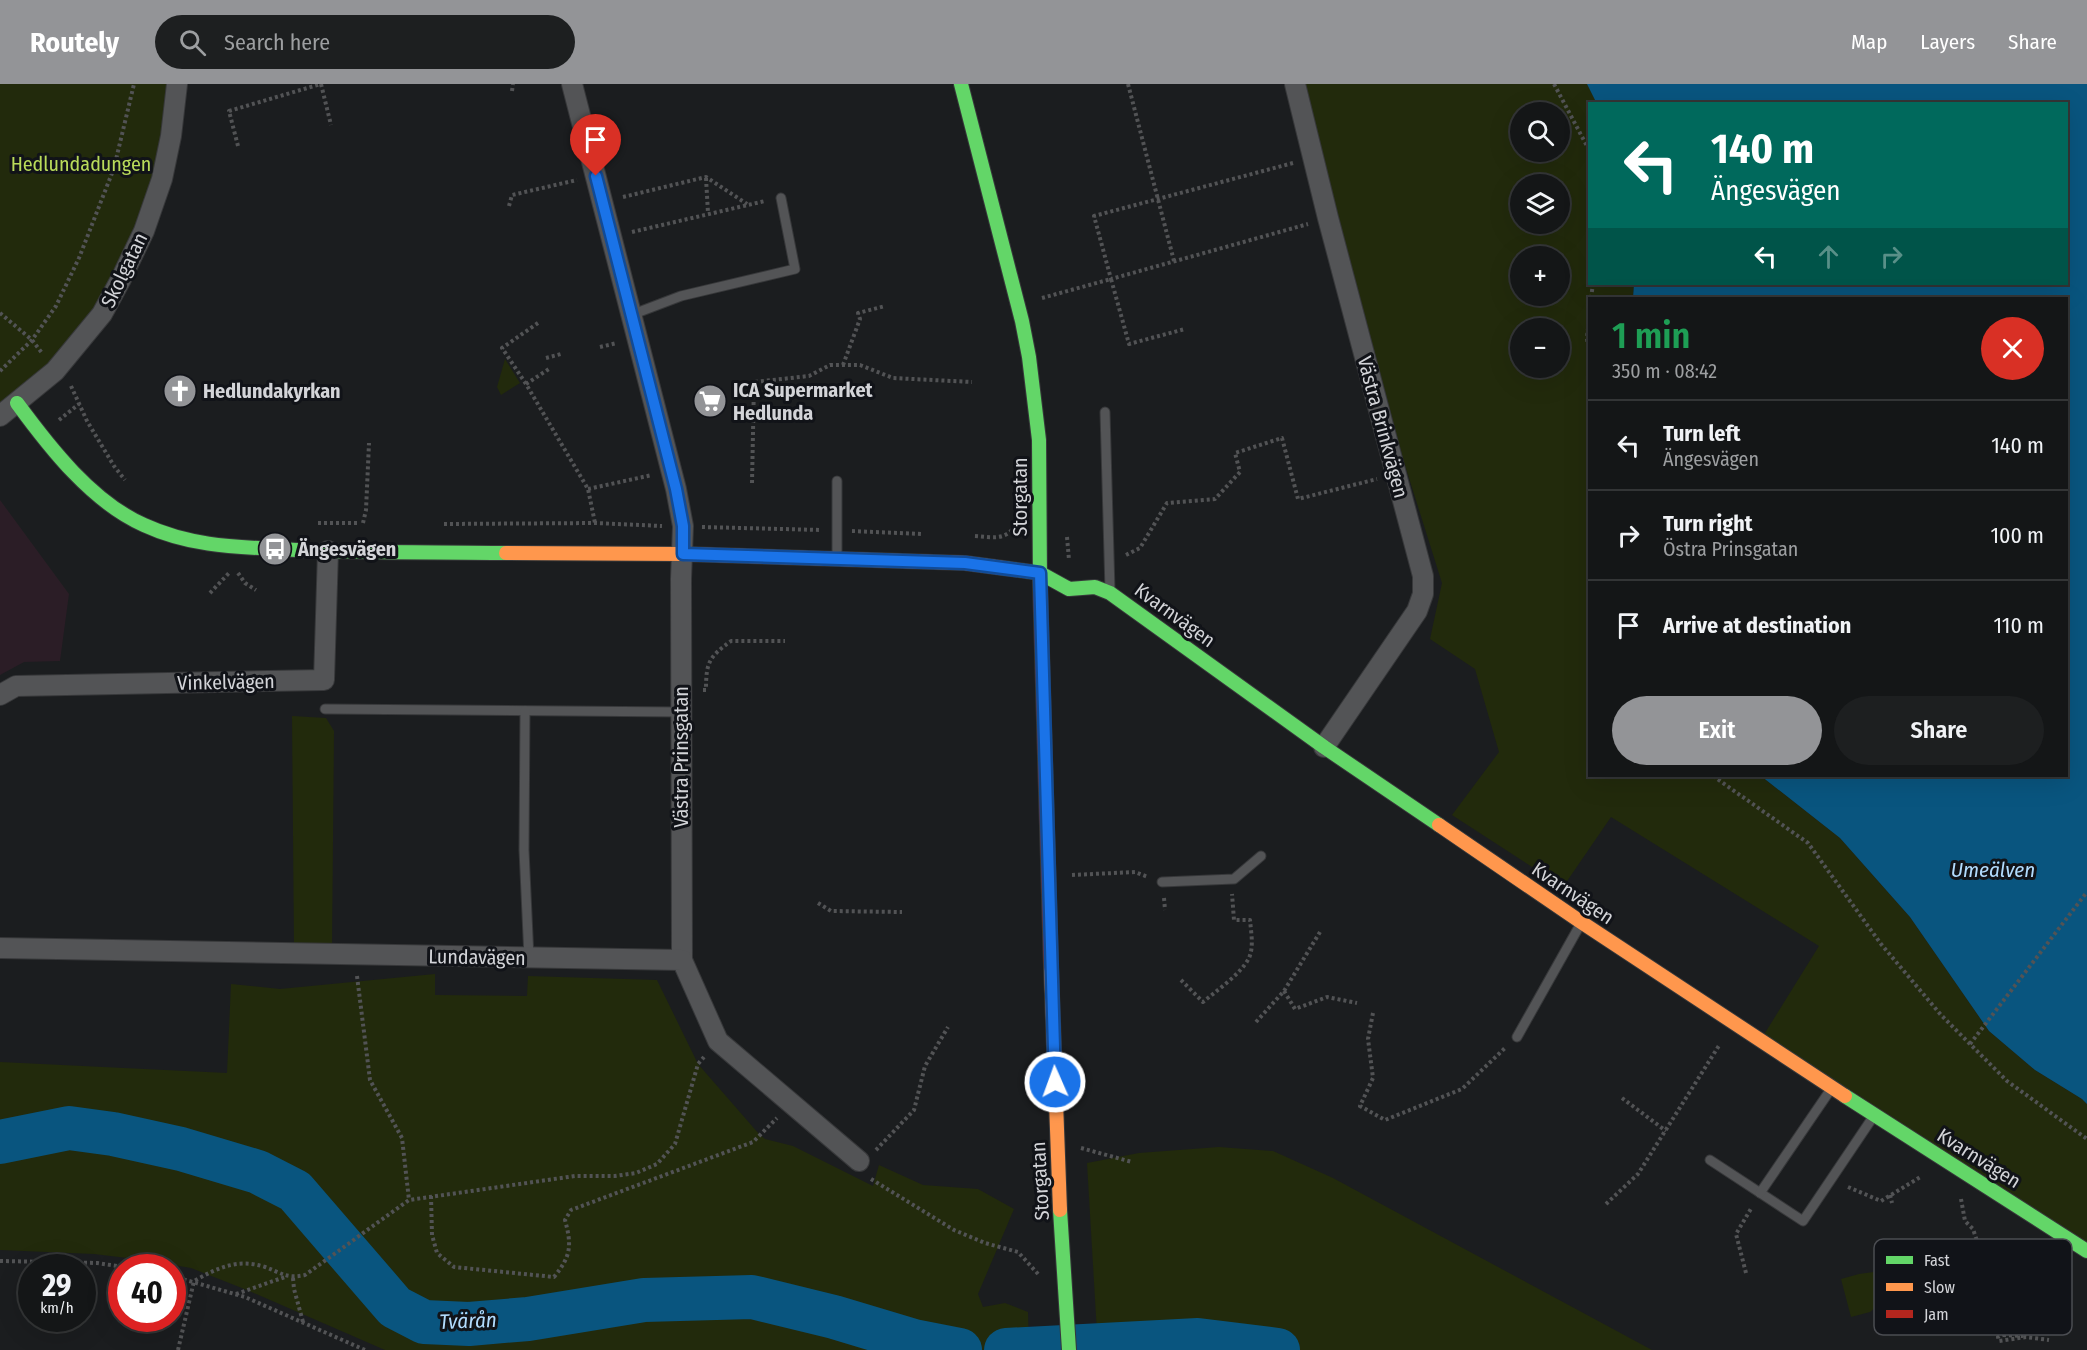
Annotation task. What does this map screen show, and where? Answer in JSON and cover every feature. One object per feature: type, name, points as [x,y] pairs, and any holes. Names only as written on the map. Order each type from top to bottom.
[{"type":"street","name":"Skolgatan","points":[[0,416],[55,371],[102,314],[121,279],[144,231],[162,180],[171,136],[177,84]]},
{"type":"street","name":"Västra Prinsgatan","points":[[572,84],[631,315],[682,487],[682,960]]},
{"type":"street","name":"Storgatan","points":[[961,84],[1022,321],[1029,357],[1039,440],[1040,573],[1058,1169],[1069,1350]]},
{"type":"street","name":"Västra Brinkvägen","points":[[1295,84],[1328,218],[1423,576],[1423,594],[1417,611],[1324,747]]},
{"type":"street","points":[[17,403],[46,444],[83,482],[116,508],[143,525],[179,538],[212,546],[327,551],[683,554],[965,563],[1040,573]]},
{"type":"street","name":"Vinkelvägen","points":[[0,695],[16,686],[324,680],[327,551]]},
{"type":"street","name":"Kvarnvägen","points":[[1040,573],[1069,589],[1095,587],[1130,605],[1324,747],[1581,922],[1950,1164],[2070,1239]]},
{"type":"street","name":"Lundavägen","points":[[0,948],[682,960]]},
{"type":"street","points":[[682,960],[718,1041],[860,1163]]},
{"type":"street","name":"Kvarnvägen","points":[[2072,1240],[2087,1251]]},
{"type":"lane","points":[[631,315],[681,296],[795,269],[781,198]]},
{"type":"lane","points":[[1105,412],[1110,593]]},
{"type":"lane","points":[[837,482],[837,560]]},
{"type":"lane","points":[[325,709],[681,712]]},
{"type":"lane","points":[[525,711],[524,850],[529,958]]},
{"type":"lane","points":[[1162,882],[1234,879],[1261,856]]},
{"type":"lane","points":[[1517,1037],[1581,922]]},
{"type":"lane","points":[[1760,1193],[1832,1087]]},
{"type":"lane","points":[[1710,1160],[1803,1221],[1874,1114]]},
{"type":"path","points":[[0,371],[32,340],[56,306],[79,258],[114,168],[134,84]]},
{"type":"path","points":[[238,146],[230,111],[321,84],[331,125]]},
{"type":"path","points":[[512,91],[513,84]]},
{"type":"path","points":[[1128,84],[1156,199],[1174,261]]},
{"type":"path","points":[[1554,84],[1588,148]]},
{"type":"path","points":[[1185,328],[1129,344],[1094,216],[1314,158]]},
{"type":"path","points":[[622,197],[706,177],[747,205]]},
{"type":"path","points":[[706,177],[708,213]]},
{"type":"path","points":[[509,206],[512,195],[580,179]]},
{"type":"path","points":[[1038,299],[1328,218]]},
{"type":"path","points":[[843,365],[860,319],[858,313],[885,306]]},
{"type":"path","points":[[0,314],[32,340],[55,371],[73,387],[87,421],[114,466],[128,484]]},
{"type":"path","points":[[538,323],[502,348],[588,489],[595,523]]},
{"type":"path","points":[[1588,328],[1588,346]]},
{"type":"path","points":[[600,347],[623,342]]},
{"type":"path","points":[[546,358],[561,354]]},
{"type":"path","points":[[752,483],[754,382],[809,376],[830,365],[860,365],[893,378],[972,382]]},
{"type":"path","points":[[526,384],[549,369]]},
{"type":"path","points":[[1109,563],[1140,548],[1167,503],[1215,500],[1240,471],[1235,453],[1282,438],[1298,499],[1396,475]]},
{"type":"path","points":[[363,523],[366,510],[369,443]]},
{"type":"path","points":[[588,489],[654,474]]},
{"type":"path","points":[[966,536],[1001,537],[1011,531],[1018,521]]},
{"type":"path","points":[[309,523],[374,524]]},
{"type":"path","points":[[441,524],[595,523],[931,534]]},
{"type":"path","points":[[210,593],[235,567],[245,583],[256,590]]},
{"type":"path","points":[[681,689],[706,690],[707,664],[731,641],[785,642]]},
{"type":"path","points":[[1714,777],[1808,843],[1881,944],[1941,1015],[2007,1081],[2086,1137]]},
{"type":"path","points":[[1071,875],[1135,872],[1162,882]]},
{"type":"path","points":[[1181,980],[1203,1002],[1242,968],[1250,958],[1252,947],[1250,920],[1233,920],[1231,898],[1234,879]]},
{"type":"path","points":[[1970,1044],[2087,892]]},
{"type":"path","points":[[818,903],[831,911],[902,912]]},
{"type":"path","points":[[1256,1022],[1284,991],[1320,932]]},
{"type":"path","points":[[354,954],[370,1080],[402,1138],[410,1200]]},
{"type":"path","points":[[1284,991],[1295,1009],[1327,997],[1357,1003]]},
{"type":"path","points":[[1373,1013],[1368,1039],[1373,1078],[1360,1106],[1385,1120],[1462,1089],[1517,1037]]},
{"type":"path","points":[[1606,1204],[1638,1174],[1733,1023]]},
{"type":"path","points":[[948,1027],[925,1066],[914,1110],[860,1163],[872,1179],[954,1230],[985,1243],[1018,1252],[1045,1281]]},
{"type":"path","points":[[235,1294],[285,1277],[295,1277],[314,1271],[410,1200],[575,1176],[615,1176],[636,1173],[657,1164],[675,1144],[698,1064],[718,1041]]},
{"type":"path","points":[[1622,1098],[1666,1131]]},
{"type":"path","points":[[431,1197],[432,1235],[437,1253],[454,1267],[554,1277],[564,1264],[571,1242],[565,1220],[571,1210],[753,1142],[792,1104]]},
{"type":"path","points":[[1078,1147],[1132,1162]]},
{"type":"path","points":[[1848,1187],[1881,1201],[1950,1164],[1965,1221],[1973,1229],[1976,1239]]},
{"type":"path","points":[[1746,1273],[1736,1234],[1760,1193]]},
{"type":"path","points":[[1890,1195],[1892,1203]]},
{"type":"path","points":[[0,1261],[108,1265]]},
{"type":"path","points":[[178,1350],[194,1281],[219,1268],[239,1263],[264,1267],[285,1277]]},
{"type":"path","points":[[295,1277],[294,1289],[303,1323]]},
{"type":"path","points":[[186,1279],[235,1294],[365,1350]]},
{"type":"path","points":[[2000,1335],[1998,1336],[1999,1341],[2026,1337]]},
{"type":"path","points":[[2011,1335],[2049,1340]]},
{"type":"shaded area","points":[[0,500],[69,594],[60,661],[24,662],[0,675]]},
{"type":"green space","name":"Hedlundadungen","points":[[0,84],[177,84],[171,136],[102,314],[0,416]]},
{"type":"green space","points":[[1303,84],[1587,84],[1596,102],[1588,102],[1588,285],[1634,285],[1633,297],[1588,297],[1588,777],[1762,777],[1840,838],[1910,917],[1989,1031],[2035,1070],[2087,1104],[2087,1251],[2072,1241],[2072,1239],[2068,1239],[1760,1041],[1819,946],[1611,817],[1563,887],[1452,815],[1499,752],[1475,669],[1430,639],[1442,583],[1404,462]]},
{"type":"green space","points":[[505,359],[520,383],[501,395],[497,387]]},
{"type":"green space","points":[[292,716],[326,718],[334,731],[332,948],[294,948]]},
{"type":"green space","points":[[435,974],[435,995],[527,996],[528,976],[657,980],[698,1064],[765,1139],[793,1146],[873,1186],[879,1165],[923,1185],[978,1189],[1014,1209],[978,1294],[983,1307],[1005,1303],[1028,1312],[1029,1350],[385,1350],[247,1290],[186,1267],[186,1254],[108,1256],[0,1250],[0,1062],[227,1073],[231,984],[280,989]]},
{"type":"green space","points":[[1219,1147],[1273,1151],[1333,1178],[1652,1350],[1098,1350],[1087,1163],[1139,1153]]},
{"type":"green space","points":[[1874,1272],[1874,1309],[1870,1312],[1851,1317],[1841,1279]]},
{"type":"water","name":"Umeälven","points":[[1587,84],[2087,84],[2087,1104],[2035,1070],[1989,1031],[1910,917],[1840,838],[1762,777],[2068,777],[2068,297],[1633,297],[1634,285],[2068,285],[2068,102],[1596,102]]},
{"type":"waterway","name":"Tvärån","points":[[0,1142],[69,1128],[113,1134],[181,1149],[258,1172],[295,1191],[395,1307],[424,1322],[469,1324],[528,1319],[644,1300],[752,1297],[834,1317],[914,1341],[960,1350]]},
{"type":"waterway","name":"Tvärån","points":[[1006,1350],[1198,1340],[1278,1350]]},
{"type":"traffic: fast","points":[[961,84],[1022,321],[1029,357],[1039,440],[1040,581]]},
{"type":"traffic: fast","points":[[17,403],[43,438],[90,488],[125,515],[163,533],[218,545],[256,548],[348,552],[506,553]]},
{"type":"traffic: fast","points":[[1003,568],[1040,573],[1069,589],[1095,587],[1110,593],[1324,747],[1439,825]]},
{"type":"traffic: fast","points":[[1845,1096],[2068,1239]]},
{"type":"traffic: fast","points":[[1060,1210],[1069,1350]]},
{"type":"traffic: fast","points":[[2072,1241],[2087,1251]]},
{"type":"traffic: slow","points":[[506,553],[683,554],[965,563],[1003,568]]},
{"type":"traffic: slow","points":[[1439,825],[1581,922],[1845,1096]]},
{"type":"traffic: slow","points":[[1051,967],[1060,1210]]},
{"type":"traffic: jam","points":[[1040,581],[1051,967]]},
{"type":"place","name":"Hedlundakyrkan","points":[[180,391]]},
{"type":"place","name":"ICA Supermarket Hedlunda","points":[[710,401]]},
{"type":"place","name":"Ängesvägen","points":[[275,549]]},
{"type":"route","points":[[596,176],[676,489],[683,526],[683,554],[965,563],[1040,573],[1055,1082]]}]
